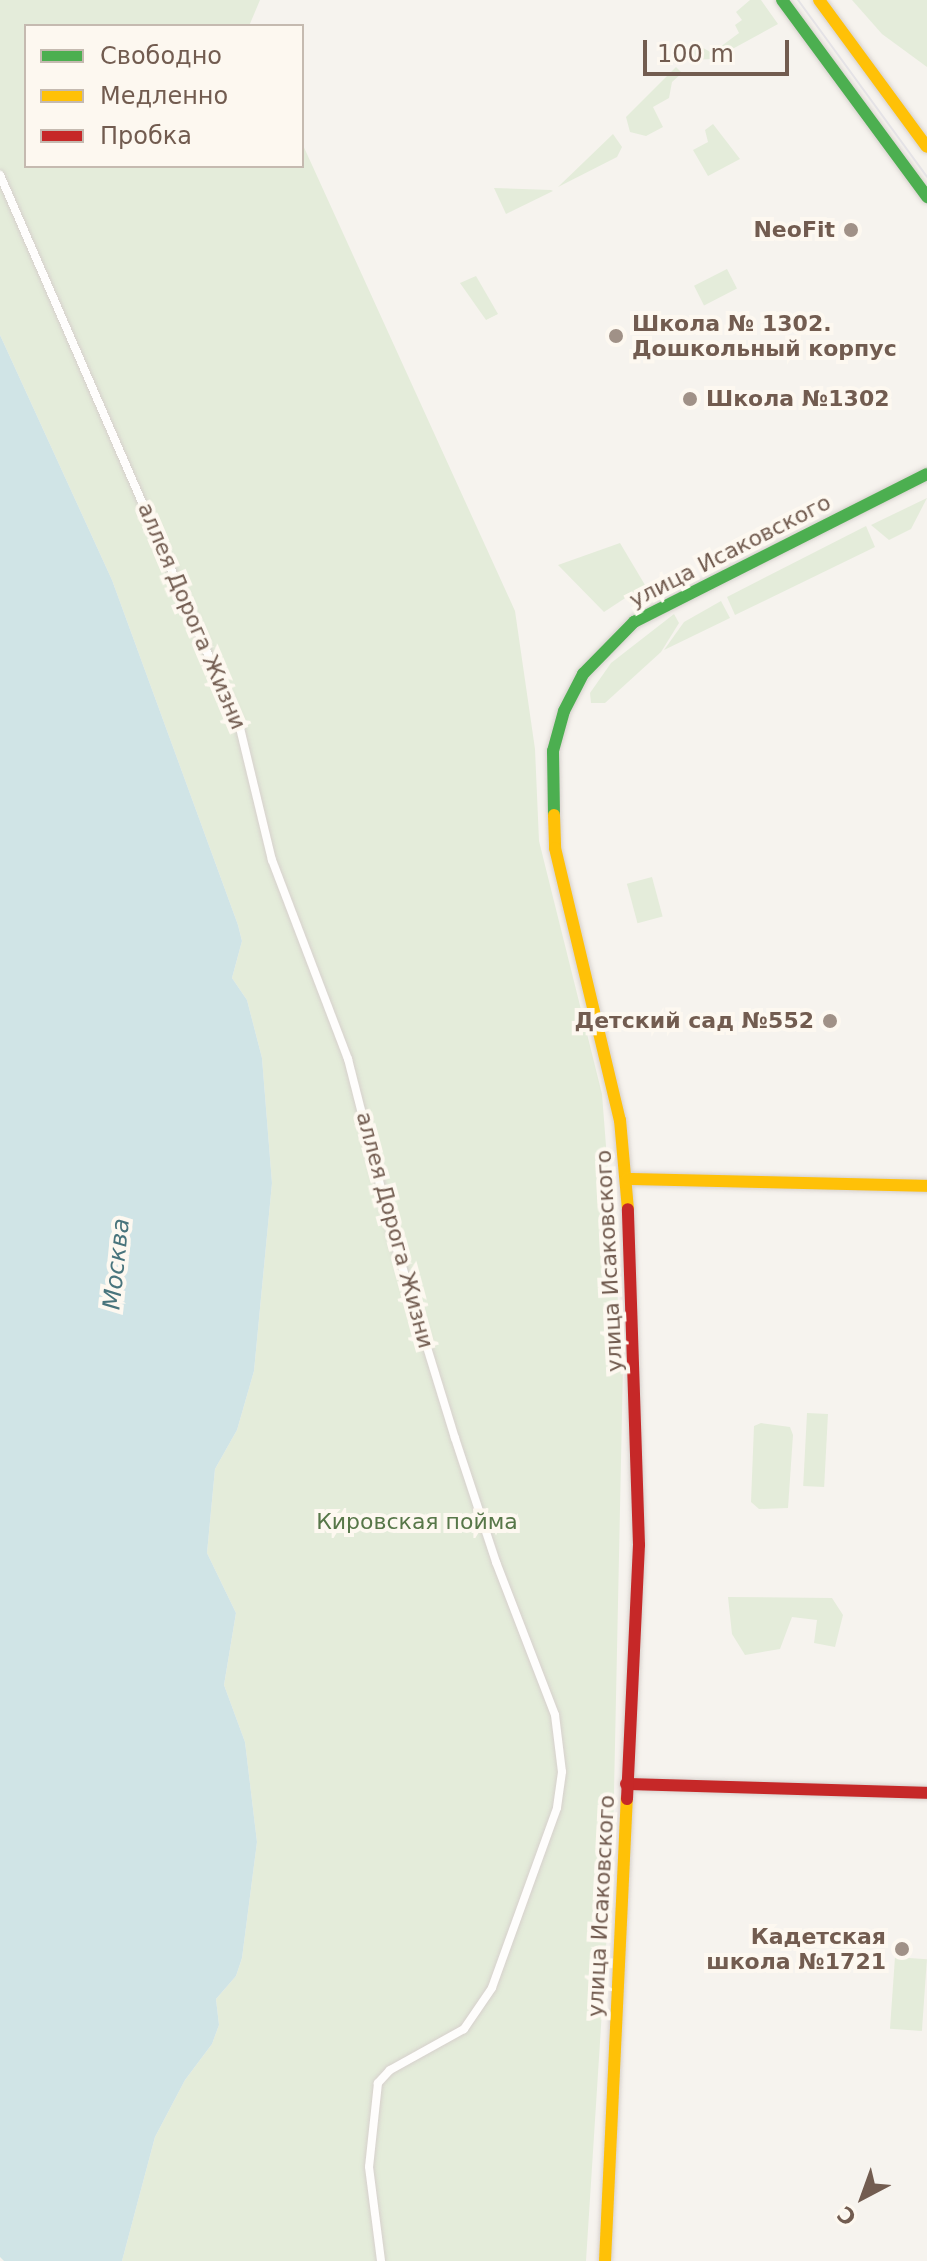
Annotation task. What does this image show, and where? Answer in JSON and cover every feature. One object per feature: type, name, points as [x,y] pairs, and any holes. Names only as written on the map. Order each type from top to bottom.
[{"type":"street","points":[[782,0],[927,197]]},
{"type":"street","points":[[819,0],[927,147]]},
{"type":"street","name":"аллея Дорога Жизни","points":[[0,175],[240,728],[272,860],[348,1059],[437,1380],[496,1562],[555,1715],[562,1772],[557,1808],[492,1988],[464,2029],[390,2070],[378,2083],[369,2167],[381,2261]]},
{"type":"street","name":"улица Исаковского","points":[[605,2261],[639,1545],[627,1179],[620,1120],[555,848],[551,775],[564,711],[593,661],[645,614],[927,474]]},
{"type":"street","points":[[627,1179],[927,1186]]},
{"type":"street","points":[[626,1784],[927,1793]]},
{"type":"green space","name":"Кировская пойма","points":[[0,0],[260,0],[250,24],[24,24],[24,168],[304,168],[304,147],[515,611],[535,749],[539,841],[602,1094],[623,1367],[613,1839],[586,2261],[122,2261],[155,2137],[185,2080],[212,2044],[219,2025],[216,1999],[236,1976],[242,1958],[257,1842],[245,1742],[224,1685],[236,1613],[207,1553],[215,1469],[237,1430],[254,1371],[272,1183],[262,1058],[247,1000],[232,978],[242,941],[238,925],[112,580],[0,335]]},
{"type":"green space","points":[[750,0],[761,0],[778,24],[714,59],[681,60],[698,45],[712,53],[739,33],[735,25],[742,20],[736,12]]},
{"type":"green space","points":[[852,0],[927,0],[927,67],[882,34]]},
{"type":"green space","points":[[676,67],[682,73],[672,82],[669,98],[653,107],[663,127],[646,136],[630,132],[626,117]]},
{"type":"green space","points":[[713,124],[740,159],[708,176],[693,150],[708,142],[705,130]]},
{"type":"green space","points":[[613,134],[622,147],[617,157],[558,187]]},
{"type":"green space","points":[[494,188],[551,190],[553,191],[506,214]]},
{"type":"green space","points":[[727,269],[737,289],[704,305],[694,286]]},
{"type":"green space","points":[[476,276],[498,314],[486,320],[460,283]]},
{"type":"green space","points":[[927,498],[911,529],[889,540],[871,525]]},
{"type":"green space","points":[[866,526],[875,547],[735,615],[727,597]]},
{"type":"green space","points":[[620,543],[645,585],[604,612],[558,565]]},
{"type":"green space","points":[[721,601],[730,618],[664,650],[684,622]]},
{"type":"green space","points":[[674,614],[679,623],[661,652],[605,703],[591,703],[590,693],[611,663]]},
{"type":"green space","points":[[652,877],[663,917],[637,923],[627,884]]},
{"type":"green space","points":[[807,1413],[828,1414],[824,1487],[803,1486]]},
{"type":"green space","points":[[761,1423],[790,1427],[793,1435],[788,1508],[759,1509],[751,1502],[754,1426]]},
{"type":"green space","points":[[728,1597],[832,1598],[843,1615],[835,1647],[814,1643],[817,1620],[792,1617],[780,1649],[745,1655],[732,1634]]},
{"type":"green space","points":[[895,1957],[927,1959],[922,2031],[890,2029]]},
{"type":"water","name":"Москва","points":[[0,335],[112,580],[238,925],[242,941],[232,978],[247,1000],[262,1058],[272,1183],[254,1371],[237,1430],[215,1469],[207,1553],[236,1613],[224,1685],[245,1742],[257,1842],[242,1958],[236,1976],[216,1999],[219,2025],[212,2044],[185,2080],[155,2137],[122,2261],[4,2261],[0,2257]]},
{"type":"tram line","points":[[798,0],[927,177]]},
{"type":"traffic: fast","points":[[782,0],[927,197]]},
{"type":"traffic: fast","points":[[554,815],[553,751],[564,711],[583,674],[634,622],[927,474]]},
{"type":"traffic: slow","points":[[819,0],[927,147]]},
{"type":"traffic: slow","points":[[554,815],[555,848],[620,1120],[628,1209]]},
{"type":"traffic: slow","points":[[627,1179],[927,1186]]},
{"type":"traffic: slow","points":[[605,2261],[627,1799]]},
{"type":"traffic: jam","points":[[627,1799],[639,1545],[628,1209]]},
{"type":"traffic: jam","points":[[626,1784],[927,1793]]},
{"type":"place","name":"NeoFit","points":[[851,230]]},
{"type":"place","name":"Школа № 1302. Дошкольный корпус","points":[[616,336]]},
{"type":"place","name":"Школа №1302","points":[[690,399]]},
{"type":"place","name":"Детский сад №552","points":[[830,1021]]},
{"type":"place","name":"Кадетская школа №1721","points":[[902,1949]]}]
